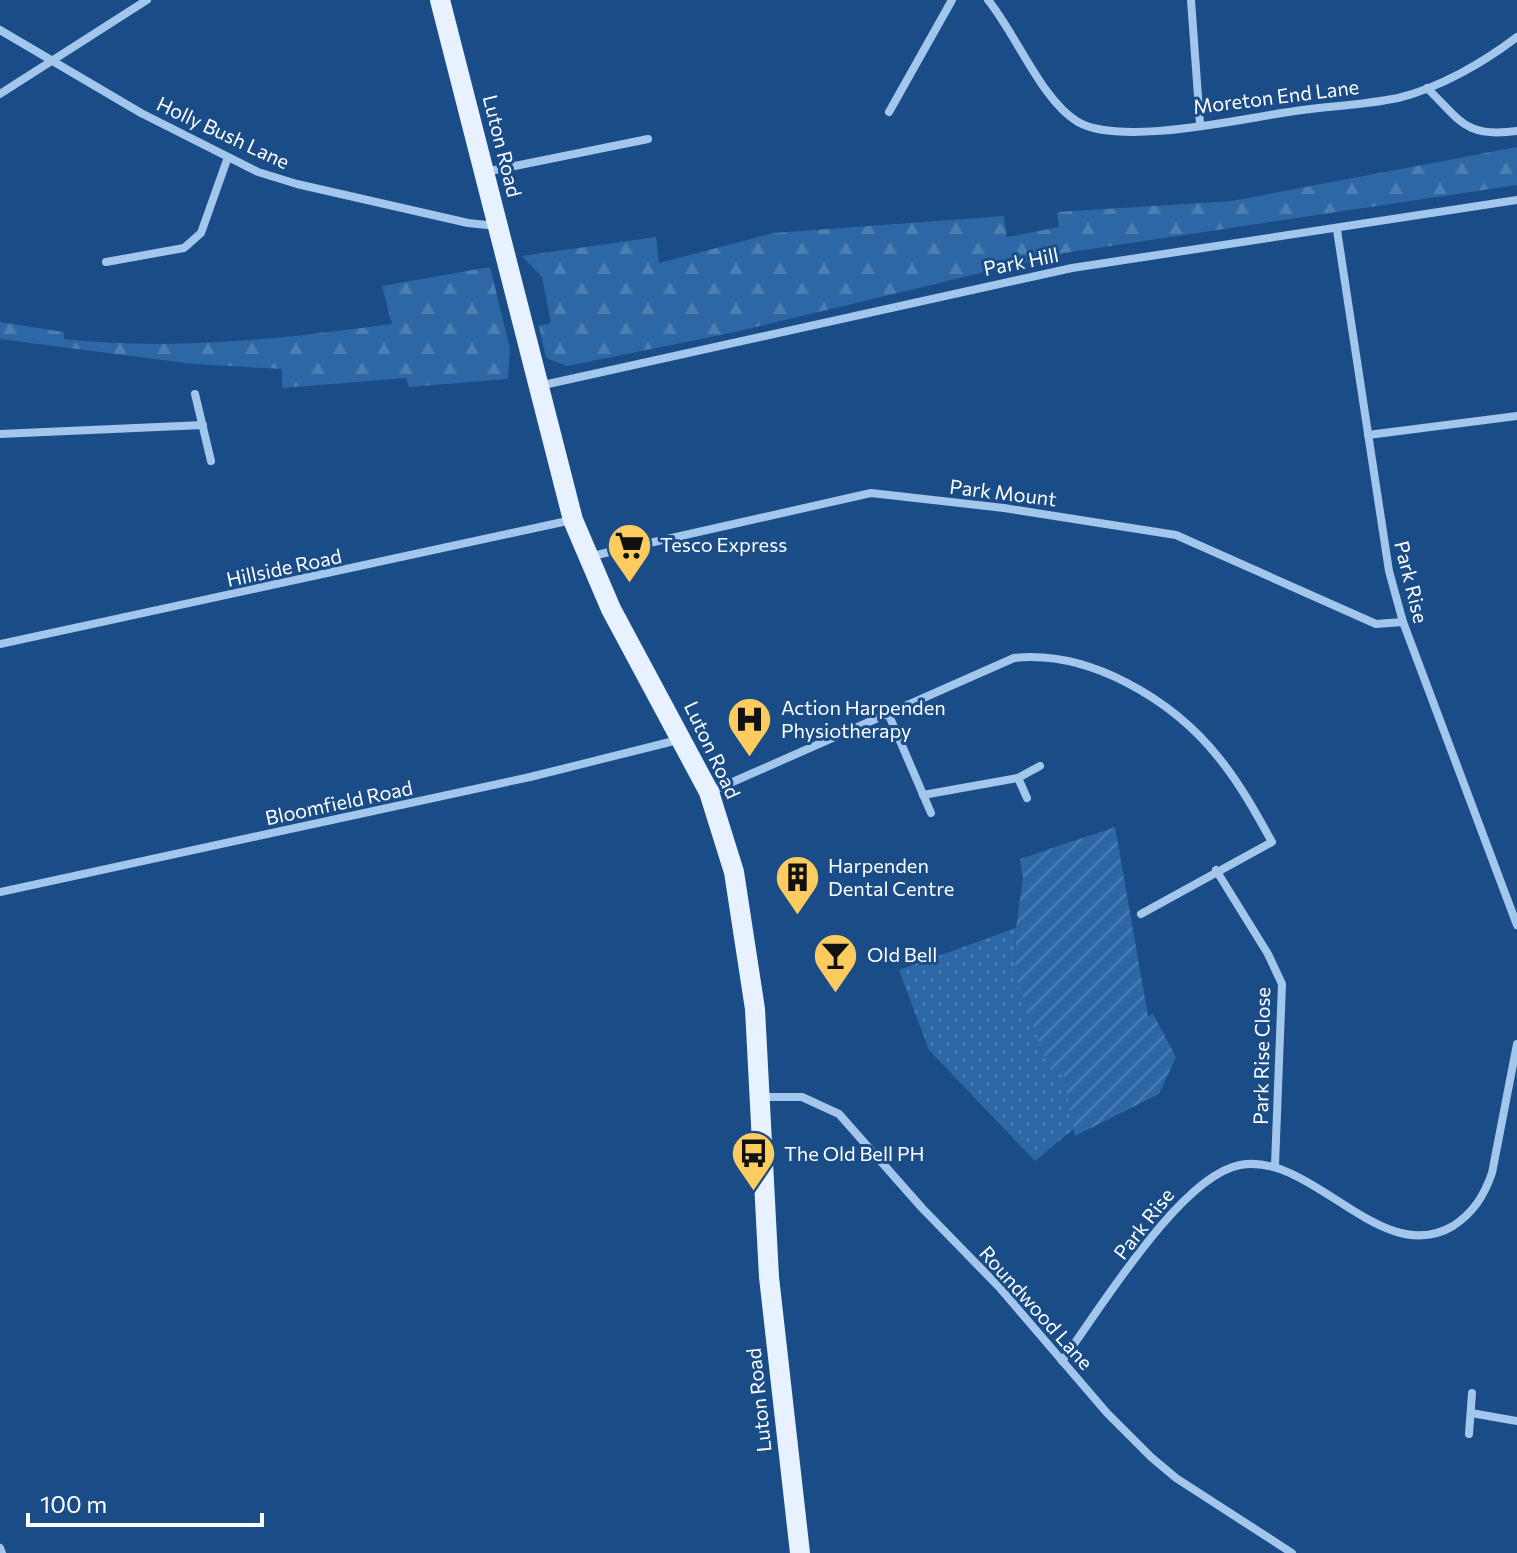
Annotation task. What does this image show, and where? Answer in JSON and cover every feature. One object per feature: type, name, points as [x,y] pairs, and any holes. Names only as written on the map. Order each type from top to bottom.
[{"type":"main road","name":"Luton Road","points":[[440,0],[573,520],[611,609],[709,792],[734,872],[755,1009],[769,1277],[800,1553]]},
{"type":"street","points":[[0,94],[147,0]]},
{"type":"street","points":[[889,112],[952,0]]},
{"type":"street","name":"Moreton End Lane","points":[[988,0],[1053,98],[1076,121],[1117,132],[1234,123],[1291,111],[1398,98],[1482,62],[1517,37]]},
{"type":"street","points":[[1191,0],[1200,124]]},
{"type":"street","name":"Holly Bush Lane","points":[[0,30],[141,113],[228,157],[297,184],[468,223],[498,226]]},
{"type":"street","points":[[1427,88],[1474,130],[1487,135],[1517,131]]},
{"type":"street","points":[[484,172],[648,139]]},
{"type":"street","points":[[106,262],[184,248],[193,242],[201,233],[228,157]]},
{"type":"street","name":"Park Hill","points":[[538,386],[1072,268],[1337,230],[1517,200]]},
{"type":"street","name":"Park Rise","points":[[1337,230],[1389,571],[1403,622],[1517,925]]},
{"type":"street","points":[[195,394],[211,461]]},
{"type":"street","points":[[1368,435],[1517,416]]},
{"type":"street","points":[[0,434],[203,425]]},
{"type":"street","name":"Park Mount","points":[[587,558],[871,493],[1018,510],[1176,535],[1376,624],[1403,622]]},
{"type":"street","name":"Hillside Road","points":[[0,644],[573,520]]},
{"type":"street","points":[[709,792],[1014,658],[1061,660],[1106,674],[1152,698],[1184,722],[1218,757],[1272,842],[1216,870],[1141,914]]},
{"type":"street","points":[[888,713],[931,813]]},
{"type":"street","name":"Bloomfield Road","points":[[0,892],[530,777],[668,745],[682,738]]},
{"type":"street","points":[[923,795],[1018,778],[1040,766]]},
{"type":"street","points":[[1018,778],[1027,798]]},
{"type":"street","name":"Park Rise Close","points":[[1216,870],[1268,954],[1282,984],[1275,1165]]},
{"type":"street","points":[[1275,1165],[1388,1229],[1416,1235],[1448,1229],[1463,1219],[1485,1192],[1517,1044]]},
{"type":"street","name":"Roundwood Lane","points":[[758,1097],[802,1097],[839,1114],[922,1208],[999,1287],[1107,1413],[1176,1478],[1292,1553]]},
{"type":"street","name":"Park Rise","points":[[1062,1361],[1181,1200],[1207,1178],[1239,1165],[1275,1165]]},
{"type":"street","points":[[1469,1434],[1472,1393]]},
{"type":"street","points":[[1471,1413],[1517,1421]]},
{"type":"green space","points":[[1517,147],[1517,185],[1064,253],[731,333],[567,366],[546,358],[539,326],[551,323],[542,277],[522,256],[656,237],[659,263],[774,233],[1004,216],[1007,237],[1059,227],[1057,212],[1232,201]]},
{"type":"green space","points":[[490,267],[510,349],[508,379],[409,387],[406,378],[282,388],[282,369],[193,364],[0,339],[0,322],[64,332],[64,339],[146,344],[269,339],[392,324],[382,286]]},
{"type":"green space","points":[[1115,827],[1148,1016],[1153,1014],[1176,1057],[1159,1094],[1075,1136],[1063,1075],[1047,1064],[1015,975],[1016,928],[1023,878],[1020,859]]},
{"type":"green space","points":[[1016,928],[1015,975],[1063,1075],[1076,1127],[1035,1161],[929,1050],[899,970]]},
{"type":"place","name":"Tesco Express","points":[[629,584]]},
{"type":"place","name":"Action Harpenden Physiotherapy","points":[[750,758]]},
{"type":"place","name":"Harpenden Dental Centre","points":[[797,916]]},
{"type":"place","name":"Old Bell","points":[[836,994]]},
{"type":"place","name":"The Old Bell PH","points":[[753,1193]]}]
